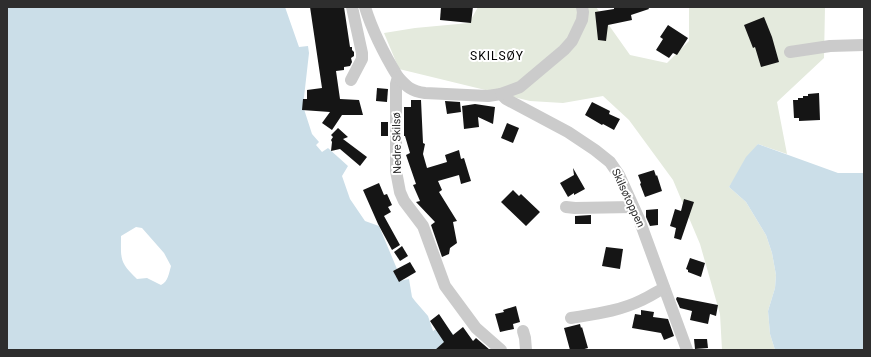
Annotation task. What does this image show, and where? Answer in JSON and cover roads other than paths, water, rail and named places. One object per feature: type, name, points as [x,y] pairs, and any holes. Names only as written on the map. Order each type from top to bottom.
[{"type":"street","points":[[351,80],[362,59],[352,7]]},
{"type":"street","points":[[365,7],[382,51],[398,77],[407,87],[418,92],[425,93],[488,96],[501,94],[520,87],[564,50],[572,40],[582,20],[582,7]]},
{"type":"street","points":[[790,52],[830,46],[864,46]]},
{"type":"street","name":"Nedre Skilsø","points":[[398,77],[396,84],[396,171],[400,192],[404,201],[423,226],[445,286],[476,328],[501,350]]},
{"type":"street","name":"Skilsøtoppen","points":[[501,94],[506,99],[568,132],[596,150],[610,162],[619,174],[639,219],[687,350]]},
{"type":"street","points":[[566,207],[633,206]]},
{"type":"street","points":[[571,318],[618,309],[641,301],[664,288]]},
{"type":"street","points":[[523,331],[526,350]]},
{"type":"water","points":[[7,7],[285,7],[299,47],[308,46],[309,53],[303,106],[312,134],[319,142],[316,145],[322,152],[328,148],[348,166],[342,176],[350,199],[365,221],[379,226],[397,269],[393,271],[399,281],[409,279],[412,297],[428,316],[433,331],[444,324],[453,334],[454,350],[7,350]],"holes":[[[136,227],[142,228],[164,253],[171,266],[167,280],[161,285],[147,278],[137,279],[122,260],[121,236]]]},
{"type":"water","points":[[758,144],[838,173],[864,173],[864,350],[775,350],[770,334],[768,311],[775,288],[776,275],[772,253],[766,235],[746,202],[729,187],[746,157]]},
{"type":"district","name":"SKILSØY","points":[[497,56]]}]
